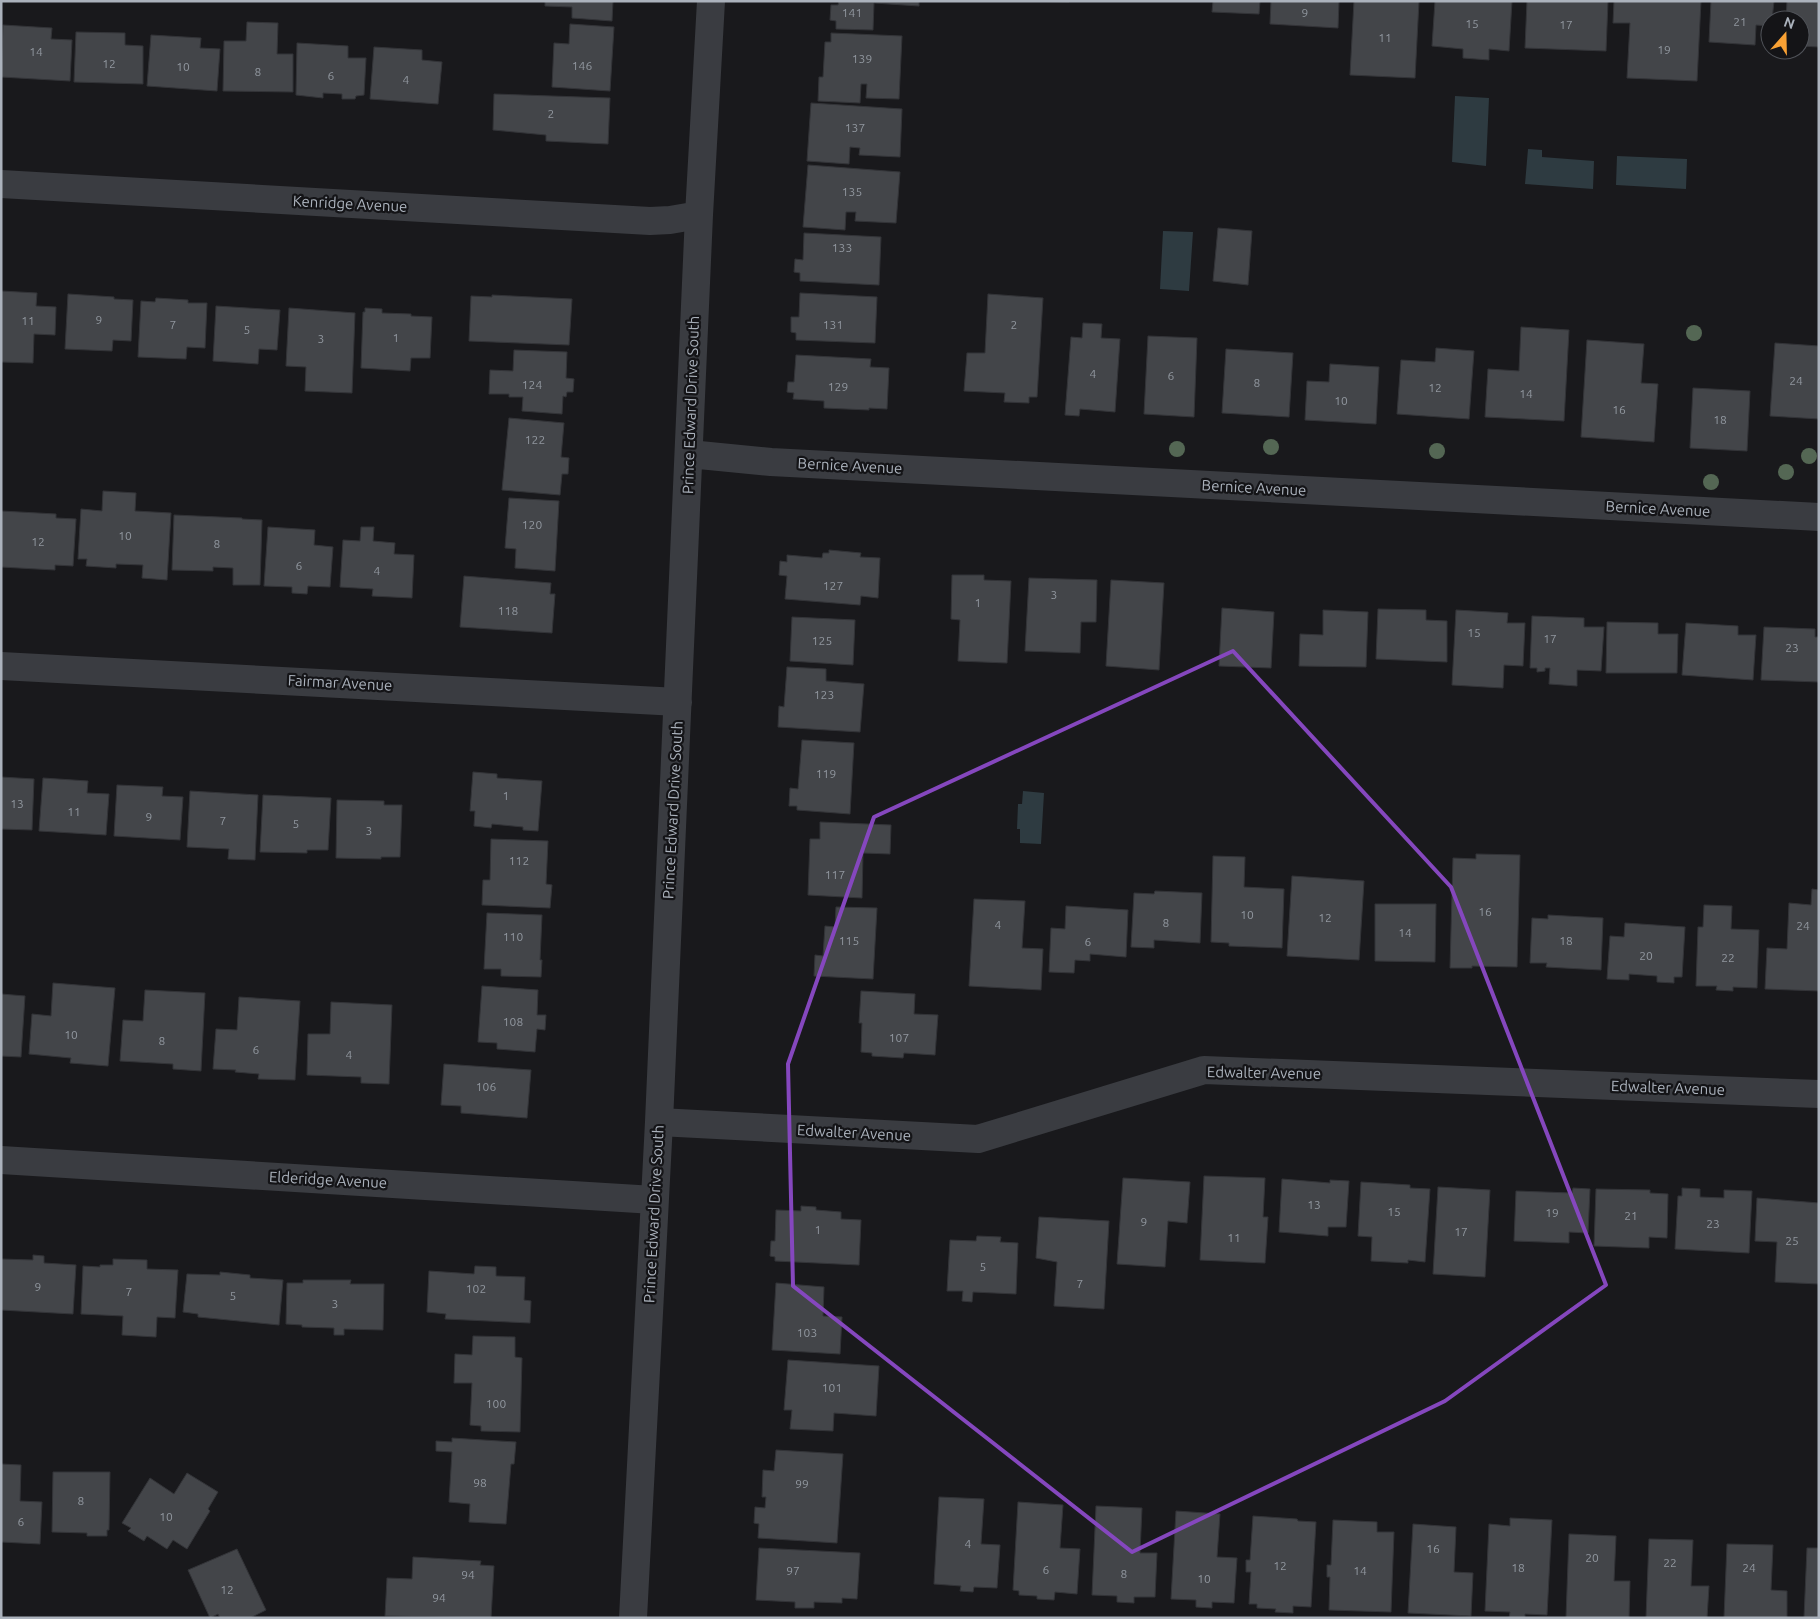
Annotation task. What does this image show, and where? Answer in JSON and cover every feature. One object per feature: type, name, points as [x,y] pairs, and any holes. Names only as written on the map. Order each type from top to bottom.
[{"type":"street","name":"Prince Edward Drive South","points":[[633,1618],[659,1122],[690,454],[699,215],[711,1]]},
{"type":"street","name":"Kenridge Avenue","points":[[1,184],[650,221],[699,215]]},
{"type":"street","name":"Bernice Avenue","points":[[690,454],[781,463],[1819,517]]},
{"type":"street","name":"Fairmar Avenue","points":[[1,666],[678,702]]},
{"type":"street","name":"Edwalter Avenue","points":[[659,1122],[978,1139],[1204,1070],[1819,1094]]},
{"type":"street","name":"Elderidge Avenue","points":[[1,1160],[654,1200]]},
{"type":"highlighted area","points":[[1233,651],[1451,887],[1606,1285],[1445,1401],[1132,1552],[793,1286],[788,1064],[874,817]]},
{"type":"shaded area","points":[[1455,96],[1489,98],[1486,166],[1452,162]]},
{"type":"shaded area","points":[[1528,149],[1542,150],[1542,157],[1594,161],[1593,189],[1525,184]]},
{"type":"shaded area","points":[[1617,156],[1687,159],[1686,189],[1616,185]]},
{"type":"shaded area","points":[[1163,231],[1193,232],[1189,291],[1160,289]]},
{"type":"shaded area","points":[[1023,791],[1044,793],[1041,844],[1020,843],[1020,829],[1017,829],[1018,804],[1022,804]]},
{"type":"building","points":[[545,1],[613,1],[612,21],[572,18],[572,7],[545,6]]},
{"type":"building","points":[[839,1],[919,1],[919,6],[874,3],[873,30],[836,29],[836,21],[830,20],[831,5],[838,5]]},
{"type":"building","points":[[1022,1],[1069,1],[1069,2]]},
{"type":"building","points":[[1213,1],[1260,1],[1259,14],[1212,12]]},
{"type":"building","points":[[1271,1],[1339,1],[1338,28],[1270,24]]},
{"type":"building","points":[[1354,1],[1419,1],[1415,78],[1350,75]]},
{"type":"building","points":[[1435,1],[1512,1],[1509,51],[1489,49],[1489,60],[1463,58],[1463,49],[1432,46]]},
{"type":"building","points":[[1527,1],[1608,1],[1606,51],[1525,48]]},
{"type":"building","points":[[1614,1],[1701,1],[1697,81],[1627,78],[1630,23],[1613,23]]},
{"type":"building","points":[[1711,1],[1774,1],[1773,10],[1760,10],[1760,25],[1756,25],[1755,45],[1709,42]]},
{"type":"building","points":[[1787,1],[1819,1],[1819,47],[1810,47],[1810,10],[1787,10]]},
{"type":"building","points":[[247,22],[278,23],[277,54],[293,54],[293,92],[223,91],[224,41],[246,41]]},
{"type":"building","points":[[570,24],[614,27],[610,91],[552,87],[554,43],[569,44]]},
{"type":"building","points":[[3,25],[52,28],[51,39],[72,40],[70,81],[1,77]]},
{"type":"building","points":[[76,32],[125,33],[125,45],[143,46],[143,84],[74,82]]},
{"type":"building","points":[[831,33],[902,36],[899,99],[866,98],[867,84],[861,84],[860,103],[818,101],[819,77],[823,77],[825,42],[831,42]]},
{"type":"building","points":[[151,35],[201,38],[200,48],[220,49],[217,91],[147,86]]},
{"type":"building","points":[[297,43],[348,46],[348,58],[366,58],[364,95],[356,96],[355,99],[342,99],[342,94],[323,93],[323,98],[296,95]]},
{"type":"building","points":[[374,47],[422,50],[422,60],[442,62],[438,104],[370,99]]},
{"type":"building","points":[[494,94],[610,98],[608,144],[546,141],[546,135],[493,130]]},
{"type":"building","points":[[811,103],[902,109],[900,157],[859,155],[860,148],[850,147],[849,164],[807,161]]},
{"type":"building","points":[[808,165],[900,172],[896,223],[855,221],[856,212],[846,212],[845,230],[803,227]]},
{"type":"building","points":[[1218,228],[1252,231],[1248,285],[1213,281]]},
{"type":"building","points":[[804,233],[881,237],[879,285],[800,281],[800,273],[794,272],[795,259],[803,260]]},
{"type":"building","points":[[1,291],[37,293],[36,306],[56,307],[55,335],[34,334],[33,363],[1,362]]},
{"type":"building","points":[[800,293],[877,297],[875,343],[796,340],[796,333],[791,332],[791,317],[799,317]]},
{"type":"building","points":[[68,294],[133,300],[131,341],[113,340],[112,351],[65,349]]},
{"type":"building","points":[[988,294],[1043,298],[1037,397],[1029,397],[1029,403],[1004,402],[1005,393],[964,391],[967,353],[985,353]]},
{"type":"building","points":[[492,295],[572,299],[569,345],[469,341],[471,296],[492,297]]},
{"type":"building","points":[[156,298],[188,300],[188,303],[207,303],[205,348],[187,347],[186,359],[138,357],[141,301],[155,302]]},
{"type":"building","points":[[216,306],[280,310],[277,350],[259,349],[258,364],[213,361]]},
{"type":"building","points":[[289,308],[355,313],[352,393],[305,391],[306,367],[286,366]]},
{"type":"building","points":[[365,308],[382,309],[382,313],[432,317],[430,358],[411,358],[410,371],[361,368],[363,312],[365,312]]},
{"type":"building","points":[[1083,323],[1102,324],[1101,338],[1120,339],[1115,412],[1080,409],[1079,416],[1065,415],[1071,337],[1082,338]]},
{"type":"building","points":[[1521,327],[1569,330],[1564,421],[1485,417],[1488,369],[1519,371]]},
{"type":"building","points":[[1148,336],[1197,338],[1194,417],[1144,414]]},
{"type":"building","points":[[1587,340],[1644,344],[1641,383],[1658,384],[1654,442],[1581,437]]},
{"type":"building","points":[[1775,343],[1819,346],[1819,419],[1770,416]]},
{"type":"building","points":[[1436,348],[1474,351],[1469,419],[1397,414],[1401,360],[1435,362]]},
{"type":"building","points":[[1226,349],[1293,353],[1289,417],[1222,413]]},
{"type":"building","points":[[514,350],[567,352],[566,378],[574,379],[573,392],[567,392],[566,397],[563,396],[562,414],[522,411],[523,397],[509,397],[509,394],[489,394],[490,370],[513,371]]},
{"type":"building","points":[[796,355],[871,359],[870,367],[889,368],[887,409],[824,408],[824,401],[793,399],[794,393],[787,392],[788,382],[794,382]]},
{"type":"building","points":[[1330,364],[1379,367],[1376,424],[1305,420],[1307,381],[1329,382]]},
{"type":"building","points":[[1693,388],[1750,391],[1747,451],[1690,448]]},
{"type":"building","points":[[509,418],[564,423],[561,457],[569,458],[568,474],[562,474],[560,495],[502,490]]},
{"type":"building","points":[[103,491],[136,493],[135,511],[171,513],[167,580],[142,578],[143,565],[116,564],[116,568],[86,566],[87,559],[78,559],[81,509],[102,511]]},
{"type":"building","points":[[509,498],[559,501],[555,571],[515,568],[516,549],[505,548]]},
{"type":"building","points":[[1,511],[56,514],[56,518],[76,519],[73,566],[55,565],[55,570],[1,567]]},
{"type":"building","points":[[174,515],[262,520],[260,585],[233,585],[233,568],[213,567],[213,571],[172,570]]},
{"type":"building","points":[[268,527],[315,530],[314,545],[333,547],[330,587],[308,586],[307,594],[292,593],[292,587],[264,586]]},
{"type":"building","points":[[361,527],[374,527],[373,541],[395,543],[394,554],[414,555],[412,598],[372,596],[373,589],[340,587],[343,540],[360,541]]},
{"type":"building","points":[[829,550],[861,553],[860,557],[880,558],[878,598],[861,596],[860,605],[785,599],[787,576],[779,575],[780,561],[787,562],[787,555],[822,558],[823,553],[829,553]]},
{"type":"building","points":[[952,575],[984,575],[984,580],[1011,581],[1007,663],[958,661],[960,620],[951,619]]},
{"type":"building","points":[[464,576],[551,583],[550,594],[555,594],[552,633],[460,627]]},
{"type":"building","points":[[1029,578],[1097,580],[1096,622],[1081,622],[1080,653],[1025,651]]},
{"type":"building","points":[[1111,580],[1164,583],[1159,670],[1106,666]]},
{"type":"building","points":[[1222,608],[1274,612],[1271,668],[1219,666]]},
{"type":"building","points":[[1378,609],[1426,610],[1426,620],[1447,621],[1447,662],[1376,659]]},
{"type":"building","points":[[1323,610],[1368,612],[1366,667],[1299,666],[1300,634],[1323,635]]},
{"type":"building","points":[[1456,610],[1508,613],[1507,623],[1525,623],[1523,666],[1504,665],[1503,688],[1452,685]]},
{"type":"building","points":[[1532,616],[1584,618],[1584,627],[1604,627],[1601,671],[1577,670],[1577,686],[1549,684],[1550,668],[1537,672],[1537,668],[1530,668]]},
{"type":"building","points":[[792,617],[855,620],[853,665],[790,661]]},
{"type":"building","points":[[1607,622],[1658,623],[1658,634],[1678,634],[1677,673],[1606,673]]},
{"type":"building","points":[[1686,623],[1738,626],[1738,635],[1756,635],[1753,680],[1682,675]]},
{"type":"building","points":[[1764,627],[1815,629],[1815,637],[1819,637],[1819,682],[1761,680]]},
{"type":"building","points":[[787,667],[826,669],[826,681],[864,684],[860,732],[778,727],[779,706],[784,707]]},
{"type":"building","points":[[802,740],[854,743],[850,814],[797,810],[797,806],[789,806],[790,788],[798,789]]},
{"type":"building","points":[[473,772],[497,774],[497,778],[542,781],[538,831],[523,830],[523,827],[492,824],[491,828],[474,826],[475,811],[470,811]]},
{"type":"building","points":[[1,777],[34,779],[32,830],[1,829]]},
{"type":"building","points":[[43,778],[88,781],[87,793],[109,794],[106,835],[39,831]]},
{"type":"building","points":[[117,785],[163,787],[162,796],[183,797],[180,840],[114,836]]},
{"type":"building","points":[[190,791],[258,795],[255,860],[228,859],[229,849],[187,847]]},
{"type":"building","points":[[263,795],[331,798],[328,850],[307,850],[307,853],[260,852]]},
{"type":"building","points":[[337,800],[384,801],[384,805],[402,805],[400,857],[381,857],[381,859],[336,858]]},
{"type":"building","points":[[820,822],[891,825],[890,854],[863,853],[862,898],[808,895],[810,839],[820,839]]},
{"type":"building","points":[[491,839],[548,841],[546,884],[552,885],[550,908],[482,905],[483,880],[490,880]]},
{"type":"building","points":[[1476,854],[1520,855],[1517,967],[1472,966],[1472,968],[1450,968],[1453,858],[1476,859]]},
{"type":"building","points":[[1213,856],[1245,857],[1244,887],[1284,889],[1282,948],[1229,946],[1229,943],[1211,942]]},
{"type":"building","points":[[1292,876],[1364,881],[1359,960],[1287,956]]},
{"type":"building","points":[[1812,889],[1819,890],[1819,991],[1765,989],[1767,948],[1787,949],[1789,903],[1811,905]]},
{"type":"building","points":[[1155,891],[1202,893],[1200,943],[1154,940],[1154,948],[1131,947],[1134,893],[1154,894]]},
{"type":"building","points":[[974,899],[1025,901],[1022,948],[1043,949],[1041,990],[969,986]]},
{"type":"building","points":[[1375,904],[1436,904],[1435,962],[1375,961]]},
{"type":"building","points":[[1704,905],[1732,906],[1731,929],[1759,930],[1757,988],[1733,987],[1733,991],[1716,990],[1717,986],[1696,986],[1698,927],[1703,927]]},
{"type":"building","points":[[1066,906],[1128,910],[1126,957],[1090,954],[1090,961],[1075,960],[1074,973],[1049,972],[1051,928],[1065,929]]},
{"type":"building","points":[[836,907],[877,908],[873,979],[814,976],[815,955],[823,956],[825,926],[835,927]]},
{"type":"building","points":[[487,913],[542,915],[541,977],[501,976],[501,969],[484,969]]},
{"type":"building","points":[[1548,915],[1603,918],[1601,970],[1546,967],[1547,963],[1530,963],[1532,918],[1548,919]]},
{"type":"building","points":[[1625,923],[1685,927],[1682,977],[1674,977],[1674,983],[1657,982],[1657,976],[1629,974],[1629,980],[1607,979],[1610,936],[1624,937]]},
{"type":"building","points":[[53,983],[115,988],[108,1066],[70,1063],[71,1058],[29,1054],[32,1014],[51,1016]]},
{"type":"building","points":[[482,986],[538,990],[537,1015],[546,1015],[545,1030],[537,1029],[535,1052],[497,1049],[497,1043],[478,1042]]},
{"type":"building","points":[[145,990],[205,993],[201,1071],[173,1069],[173,1064],[120,1061],[123,1020],[143,1021]]},
{"type":"building","points":[[861,991],[915,994],[914,1014],[938,1015],[935,1055],[904,1053],[903,1058],[872,1056],[872,1053],[861,1052],[862,1023],[859,1023]]},
{"type":"building","points":[[1,994],[25,996],[21,1057],[1,1056]]},
{"type":"building","points":[[239,997],[300,1001],[295,1080],[258,1079],[259,1074],[213,1069],[216,1029],[237,1030]]},
{"type":"building","points":[[331,1002],[392,1005],[389,1084],[361,1083],[361,1077],[307,1075],[308,1034],[330,1034]]},
{"type":"building","points":[[444,1064],[531,1070],[527,1118],[461,1113],[461,1106],[441,1105]]},
{"type":"building","points":[[1204,1176],[1265,1178],[1263,1217],[1268,1217],[1265,1263],[1200,1260]]},
{"type":"building","points":[[1123,1178],[1190,1182],[1187,1223],[1168,1221],[1165,1267],[1117,1264]]},
{"type":"building","points":[[1282,1179],[1330,1183],[1330,1180],[1349,1181],[1346,1227],[1328,1227],[1328,1236],[1279,1232]]},
{"type":"building","points":[[1361,1182],[1410,1185],[1410,1188],[1430,1189],[1425,1262],[1408,1260],[1408,1263],[1371,1261],[1372,1237],[1358,1236]]},
{"type":"building","points":[[1438,1187],[1490,1190],[1485,1277],[1433,1274]]},
{"type":"building","points":[[1573,1188],[1590,1189],[1588,1233],[1569,1232],[1569,1243],[1514,1241],[1516,1191],[1572,1193]]},
{"type":"building","points":[[1682,1188],[1700,1189],[1700,1197],[1724,1198],[1724,1190],[1752,1191],[1749,1253],[1675,1249],[1678,1196],[1682,1196]]},
{"type":"building","points":[[1596,1189],[1650,1190],[1650,1193],[1668,1194],[1667,1238],[1649,1237],[1649,1248],[1594,1246]]},
{"type":"building","points":[[1757,1198],[1819,1203],[1819,1284],[1775,1282],[1777,1242],[1755,1241]]},
{"type":"building","points":[[801,1206],[816,1207],[816,1210],[841,1212],[841,1219],[861,1220],[859,1265],[775,1261],[775,1257],[770,1256],[771,1241],[775,1241],[776,1210],[801,1211]]},
{"type":"building","points":[[1039,1217],[1109,1221],[1104,1309],[1054,1306],[1057,1262],[1036,1258]]},
{"type":"building","points":[[977,1236],[1001,1237],[1000,1242],[1018,1243],[1016,1294],[973,1292],[972,1302],[962,1301],[963,1291],[947,1291],[950,1240],[976,1241]]},
{"type":"building","points":[[33,1255],[44,1256],[44,1263],[76,1265],[73,1314],[1,1310],[1,1259],[33,1260]]},
{"type":"building","points":[[113,1259],[147,1260],[147,1269],[178,1270],[175,1318],[157,1317],[156,1337],[122,1335],[123,1316],[81,1314],[83,1266],[100,1267],[100,1265],[113,1265]]},
{"type":"building","points":[[475,1266],[496,1267],[496,1276],[525,1277],[524,1300],[531,1301],[530,1323],[445,1319],[446,1314],[427,1312],[429,1271],[474,1274]]},
{"type":"building","points":[[220,1272],[250,1275],[250,1278],[283,1280],[279,1325],[198,1317],[198,1314],[183,1312],[187,1274],[220,1275]]},
{"type":"building","points":[[303,1280],[351,1280],[350,1284],[384,1284],[383,1330],[344,1329],[344,1335],[334,1335],[334,1328],[302,1327],[302,1325],[286,1324],[287,1283],[303,1283]]},
{"type":"building","points":[[776,1283],[824,1287],[823,1316],[842,1317],[840,1354],[772,1350]]},
{"type":"building","points":[[473,1336],[515,1337],[515,1357],[522,1358],[520,1432],[481,1431],[481,1426],[470,1425],[472,1383],[454,1383],[455,1354],[472,1355]]},
{"type":"building","points":[[788,1360],[879,1366],[876,1416],[834,1413],[833,1431],[790,1429],[792,1410],[784,1410]]},
{"type":"building","points":[[452,1438],[516,1442],[514,1464],[511,1464],[506,1524],[469,1522],[470,1504],[449,1502],[452,1452],[436,1451],[436,1441],[452,1442]]},
{"type":"building","points":[[776,1450],[843,1454],[837,1543],[758,1538],[759,1524],[754,1523],[755,1507],[765,1508],[766,1497],[762,1497],[763,1470],[774,1471]]},
{"type":"building","points":[[1,1464],[21,1465],[20,1501],[42,1502],[40,1544],[1,1542]]},
{"type":"building","points":[[53,1472],[110,1472],[109,1530],[107,1530],[107,1536],[87,1536],[87,1533],[52,1532]]},
{"type":"building","points":[[187,1473],[218,1492],[208,1509],[210,1511],[187,1549],[173,1540],[167,1549],[147,1536],[144,1541],[128,1531],[131,1528],[122,1523],[150,1478],[174,1494]]},
{"type":"building","points":[[939,1497],[984,1499],[981,1544],[1000,1545],[997,1588],[974,1587],[973,1592],[960,1591],[961,1586],[934,1584]]},
{"type":"building","points":[[1018,1502],[1063,1505],[1060,1548],[1080,1549],[1077,1594],[1055,1592],[1054,1600],[1037,1599],[1037,1596],[1019,1595],[1019,1591],[1013,1590]]},
{"type":"building","points":[[1096,1506],[1142,1508],[1140,1553],[1157,1553],[1155,1597],[1134,1597],[1134,1603],[1117,1602],[1117,1596],[1092,1595]]},
{"type":"building","points":[[1176,1511],[1220,1514],[1217,1557],[1237,1558],[1234,1603],[1212,1602],[1212,1608],[1196,1607],[1196,1600],[1171,1599]]},
{"type":"building","points":[[1253,1516],[1316,1522],[1311,1607],[1293,1606],[1293,1613],[1275,1612],[1276,1609],[1257,1608],[1257,1604],[1249,1604],[1251,1572],[1246,1572],[1246,1560],[1250,1560]]},
{"type":"building","points":[[1510,1518],[1552,1520],[1547,1615],[1525,1614],[1525,1618],[1509,1618],[1510,1612],[1485,1611],[1489,1524],[1510,1526]]},
{"type":"building","points":[[1333,1520],[1377,1522],[1377,1532],[1394,1532],[1391,1612],[1329,1610],[1330,1577],[1327,1577],[1327,1565],[1331,1565]]},
{"type":"building","points":[[1413,1524],[1456,1527],[1454,1572],[1473,1573],[1471,1616],[1408,1613]]},
{"type":"building","points":[[1569,1534],[1616,1536],[1614,1581],[1630,1581],[1629,1618],[1566,1618]]},
{"type":"building","points":[[1649,1539],[1693,1540],[1691,1586],[1709,1586],[1707,1618],[1646,1618]]},
{"type":"building","points":[[1727,1544],[1773,1545],[1771,1590],[1787,1591],[1787,1618],[1724,1618]]},
{"type":"building","points":[[759,1548],[860,1553],[857,1599],[842,1598],[842,1603],[814,1602],[814,1608],[795,1608],[795,1602],[756,1600]]},
{"type":"building","points":[[1807,1548],[1819,1548],[1819,1618],[1804,1618]]},
{"type":"building","points":[[237,1549],[266,1610],[250,1618],[220,1618],[218,1614],[210,1618],[188,1570]]},
{"type":"building","points":[[413,1557],[481,1561],[480,1565],[494,1566],[491,1618],[385,1616],[387,1578],[412,1579]]}]
